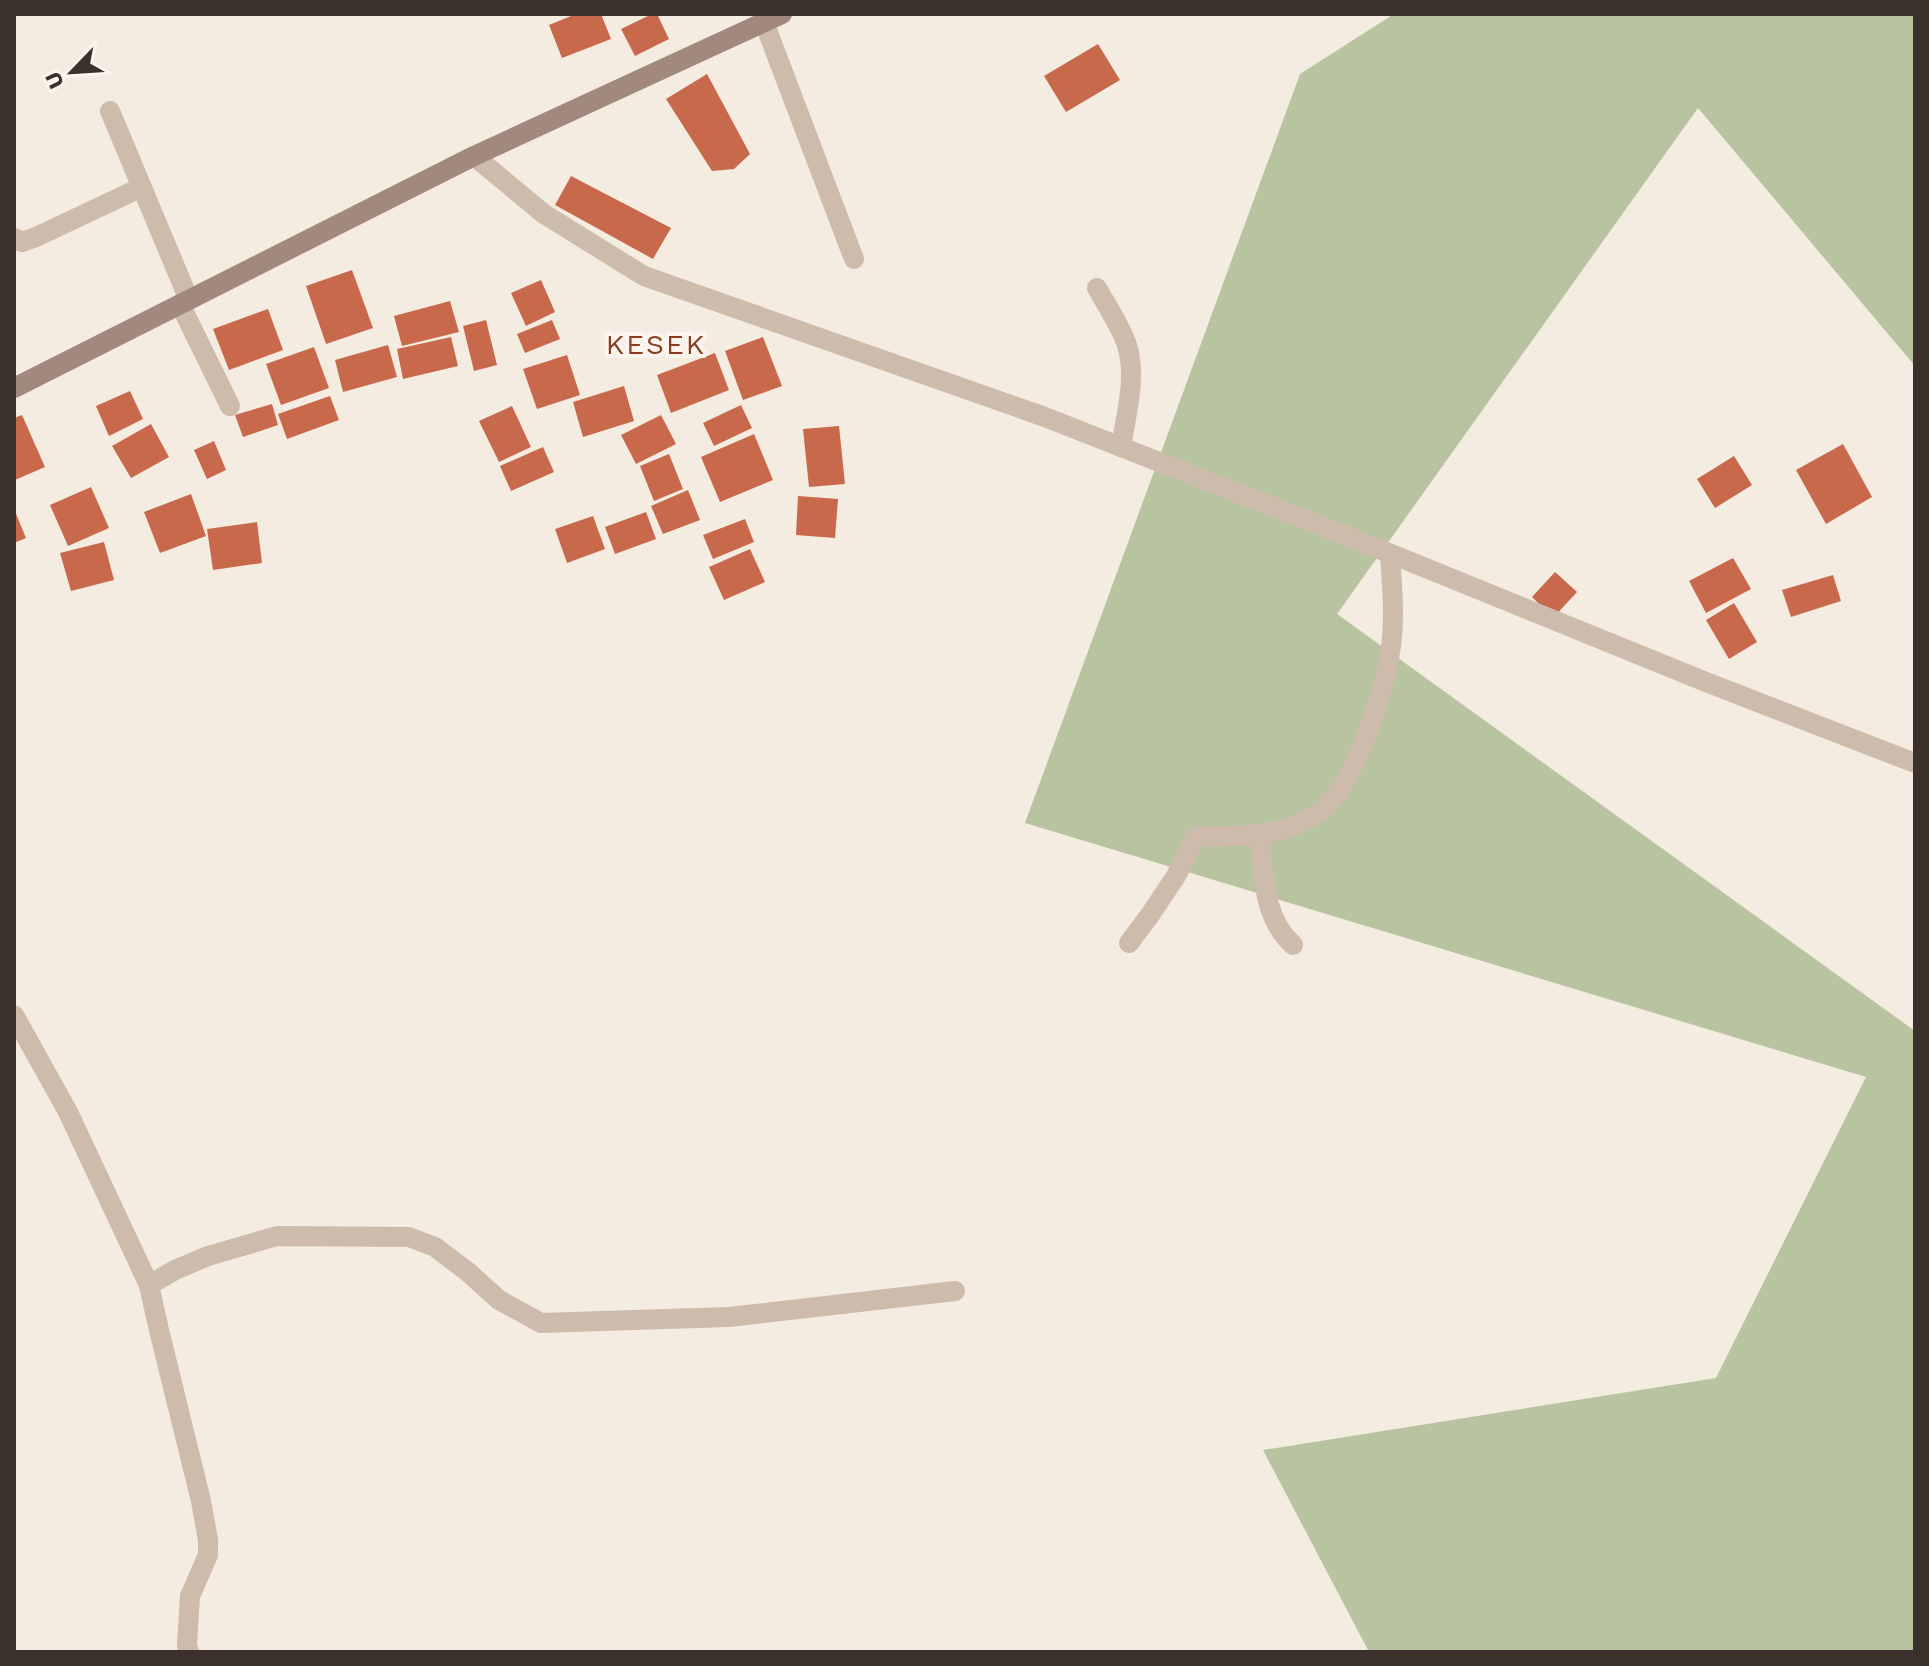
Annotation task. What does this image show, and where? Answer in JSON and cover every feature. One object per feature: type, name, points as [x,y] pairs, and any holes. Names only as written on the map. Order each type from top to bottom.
[{"type":"main road","points":[[14,388],[474,156],[773,18]]},
{"type":"street","points":[[773,18],[854,259]]},
{"type":"street","points":[[110,111],[184,302],[230,406]]},
{"type":"street","points":[[474,156],[544,214],[644,276],[1030,412],[1915,763]]},
{"type":"street","points":[[14,238],[22,242],[36,237],[142,187]]},
{"type":"street","points":[[1097,288],[1120,328],[1131,366],[1131,387],[1121,447]]},
{"type":"street","points":[[1129,943],[1176,876],[1196,836],[1283,830],[1321,811],[1336,795],[1358,753],[1383,691],[1393,614],[1390,554]]},
{"type":"street","points":[[1259,833],[1269,909],[1279,931],[1293,945]]},
{"type":"street","points":[[14,1015],[68,1112],[149,1285],[208,1540],[208,1555],[190,1596],[189,1652]]},
{"type":"street","points":[[149,1285],[208,1256],[277,1236],[409,1237],[435,1247],[499,1300],[541,1323],[729,1317],[955,1291]]},
{"type":"green space","points":[[1394,14],[1915,14],[1915,366],[1698,108],[1337,614],[1915,1031],[1915,1652],[1369,1652],[1263,1450],[1716,1378],[1866,1077],[1025,823],[1300,74]]},
{"type":"building","points":[[576,14],[601,14],[611,39],[562,58],[549,25]]},
{"type":"building","points":[[657,14],[669,39],[635,56],[621,29]]},
{"type":"building","points":[[1098,44],[1120,80],[1066,112],[1044,76]]},
{"type":"building","points":[[707,74],[750,154],[734,169],[712,171],[666,99]]},
{"type":"building","points":[[571,176],[671,228],[653,259],[555,205]]},
{"type":"building","points":[[352,270],[373,328],[326,344],[306,286]]},
{"type":"building","points":[[541,280],[555,312],[526,326],[511,293]]},
{"type":"building","points":[[450,301],[459,332],[402,346],[394,316]]},
{"type":"building","points":[[268,309],[283,350],[229,370],[213,329]]},
{"type":"building","points":[[486,320],[497,365],[474,371],[463,326]]},
{"type":"building","points":[[552,320],[560,339],[525,353],[517,334]]},
{"type":"building","points":[[451,337],[458,366],[403,379],[397,349]]},
{"type":"building","points":[[763,337],[782,386],[743,400],[725,351]]},
{"type":"building","points":[[388,345],[397,377],[343,392],[335,360]]},
{"type":"building","points":[[314,347],[329,388],[281,405],[266,364]]},
{"type":"building","points":[[715,353],[729,390],[671,413],[657,375]]},
{"type":"building","points":[[567,355],[580,395],[537,409],[523,369]]},
{"type":"building","points":[[624,386],[634,421],[583,437],[573,402]]},
{"type":"building","points":[[130,391],[143,419],[109,436],[96,406]]},
{"type":"building","points":[[330,396],[339,420],[287,439],[278,414]]},
{"type":"building","points":[[272,404],[278,425],[243,437],[235,415]]},
{"type":"building","points":[[741,405],[752,428],[714,446],[703,423]]},
{"type":"building","points":[[512,406],[531,447],[499,462],[479,421]]},
{"type":"building","points":[[22,415],[45,467],[15,480],[14,418]]},
{"type":"building","points":[[661,415],[676,444],[636,464],[621,435]]},
{"type":"building","points":[[151,424],[169,457],[131,478],[112,446]]},
{"type":"building","points":[[839,426],[845,484],[809,487],[803,429]]},
{"type":"building","points":[[754,434],[773,480],[720,502],[701,457]]},
{"type":"building","points":[[214,441],[226,470],[207,479],[194,450]]},
{"type":"building","points":[[1843,444],[1872,497],[1826,524],[1796,470]]},
{"type":"building","points":[[543,447],[554,472],[511,491],[500,466]]},
{"type":"building","points":[[669,454],[683,489],[654,501],[640,466]]},
{"type":"building","points":[[1734,456],[1752,485],[1715,508],[1697,479]]},
{"type":"building","points":[[91,487],[109,528],[68,546],[50,505]]},
{"type":"building","points":[[688,490],[700,520],[663,534],[651,506]]},
{"type":"building","points":[[191,494],[206,536],[160,553],[144,512]]},
{"type":"building","points":[[798,496],[838,499],[835,538],[796,535]]},
{"type":"building","points":[[14,509],[26,538],[14,543]]},
{"type":"building","points":[[646,512],[656,539],[615,554],[605,527]]},
{"type":"building","points":[[593,516],[605,549],[567,563],[555,529]]},
{"type":"building","points":[[745,519],[754,542],[713,559],[703,535]]},
{"type":"building","points":[[257,522],[262,563],[213,570],[207,529]]},
{"type":"building","points":[[104,542],[114,580],[71,591],[60,553]]},
{"type":"building","points":[[750,549],[765,582],[724,600],[709,567]]},
{"type":"building","points":[[1733,558],[1751,589],[1706,613],[1689,581]]},
{"type":"building","points":[[1555,572],[1577,592],[1553,618],[1532,597]]},
{"type":"building","points":[[1833,575],[1841,601],[1791,617],[1782,590]]},
{"type":"building","points":[[1734,603],[1757,642],[1729,659],[1706,620]]},
{"type":"district","name":"KESEK","points":[[656,344]]}]
